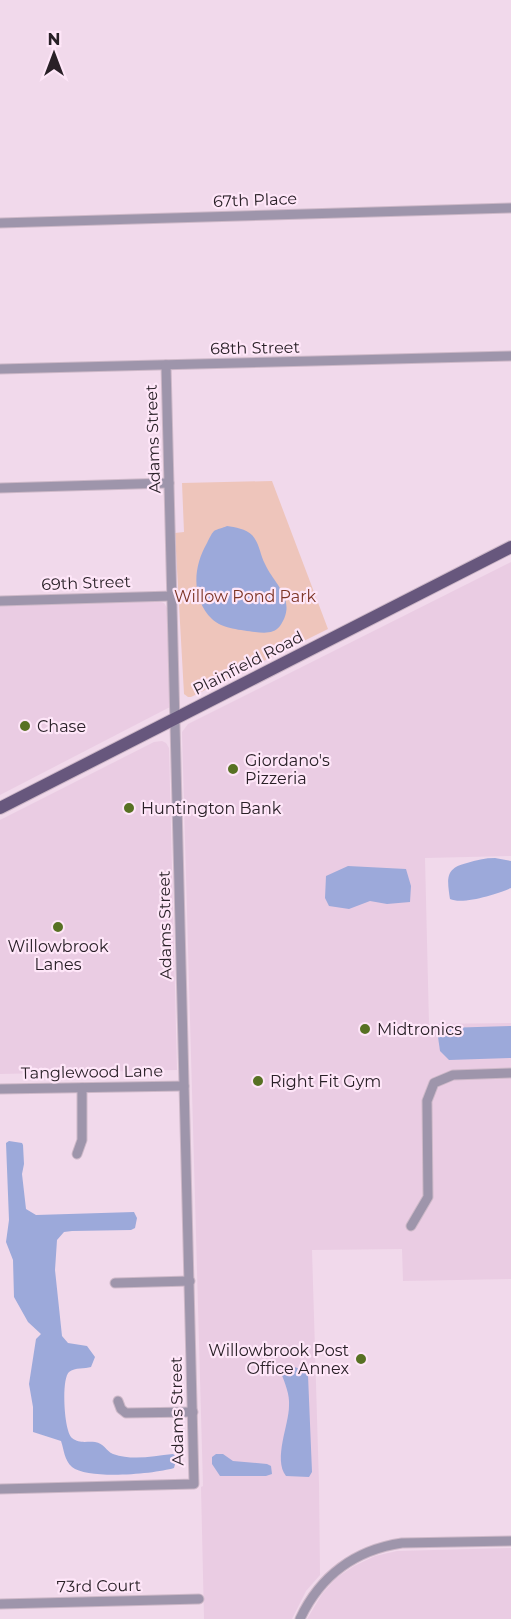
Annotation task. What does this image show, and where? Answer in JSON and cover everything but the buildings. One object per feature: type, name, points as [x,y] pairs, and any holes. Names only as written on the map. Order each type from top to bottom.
[{"type":"main road","name":"Plainfield Road","points":[[0,808],[511,547]]},
{"type":"street","name":"67th Place","points":[[0,223],[511,208]]},
{"type":"street","name":"68th Street","points":[[0,369],[511,356]]},
{"type":"street","name":"Adams Street","points":[[0,1489],[194,1484],[166,365]]},
{"type":"street","points":[[0,488],[169,483]]},
{"type":"street","name":"69th Street","points":[[0,601],[172,596]]},
{"type":"street","points":[[411,1226],[428,1197],[427,1114],[428,1096],[434,1083],[447,1076],[511,1073]]},
{"type":"street","name":"Tanglewood Lane","points":[[0,1089],[184,1086]]},
{"type":"street","points":[[77,1154],[82,1140],[82,1088]]},
{"type":"street","points":[[115,1283],[190,1281]]},
{"type":"street","points":[[118,1401],[121,1409],[126,1413],[193,1412]]},
{"type":"street","points":[[300,1619],[309,1599],[328,1577],[339,1567],[364,1553],[402,1543],[511,1541]]},
{"type":"street","name":"73rd Court","points":[[0,1604],[198,1599]]},
{"type":"shaded area","points":[[511,562],[511,856],[425,858],[429,1024],[511,1023],[511,1279],[403,1281],[402,1249],[312,1250],[320,1575],[306,1591],[292,1619],[204,1619],[201,1487],[203,1486],[182,732],[188,724]]},
{"type":"shaded area","points":[[158,601],[164,603],[167,608],[170,707],[0,795],[0,606]]},
{"type":"shaded area","points":[[162,741],[169,748],[177,1070],[0,1074],[0,820],[154,742]]},
{"type":"shaded area","points":[[511,1548],[511,1619],[307,1619],[322,1594],[336,1578],[375,1556],[397,1551]]},
{"type":"green space","name":"Willow Pond Park","points":[[272,481],[328,629],[188,697],[184,694],[175,533],[184,532],[182,483]]},
{"type":"water","points":[[227,526],[244,530],[252,535],[265,564],[283,593],[287,608],[285,617],[275,630],[258,632],[221,625],[212,619],[200,602],[196,582],[202,552],[214,531]]},
{"type":"water","points":[[495,858],[511,861],[511,888],[471,900],[450,899],[448,880],[451,871],[460,865]]},
{"type":"water","points":[[348,866],[406,869],[411,886],[410,902],[387,904],[370,901],[349,909],[329,906],[325,898],[326,876]]},
{"type":"water","points":[[511,1026],[511,1058],[449,1060],[440,1051],[438,1037],[445,1028]]},
{"type":"water","points":[[9,1141],[23,1145],[22,1174],[26,1209],[36,1215],[134,1212],[137,1218],[135,1228],[131,1230],[64,1232],[57,1240],[55,1270],[62,1336],[68,1343],[87,1346],[95,1357],[91,1367],[69,1372],[64,1394],[65,1416],[69,1434],[75,1440],[98,1443],[113,1454],[120,1456],[143,1457],[173,1454],[177,1457],[174,1468],[122,1475],[80,1471],[67,1461],[61,1441],[33,1432],[33,1407],[29,1384],[36,1339],[41,1334],[28,1322],[14,1297],[13,1260],[6,1242],[9,1220],[6,1143]]},
{"type":"water","points":[[289,1365],[303,1370],[308,1375],[312,1472],[309,1477],[286,1476],[282,1469],[281,1451],[289,1402],[281,1373],[284,1366]]},
{"type":"water","points":[[216,1454],[223,1454],[233,1461],[267,1464],[271,1466],[272,1474],[220,1476],[212,1464],[212,1457]]},
{"type":"place","name":"Chase","points":[[25,726]]},
{"type":"place","name":"Giordano's Pizzeria","points":[[233,769]]},
{"type":"place","name":"Huntington Bank","points":[[129,808]]},
{"type":"place","name":"Willowbrook Lanes","points":[[58,927]]},
{"type":"place","name":"Midtronics","points":[[365,1029]]},
{"type":"place","name":"Right Fit Gym","points":[[258,1081]]},
{"type":"place","name":"Willowbrook Post Office Annex","points":[[361,1359]]}]
